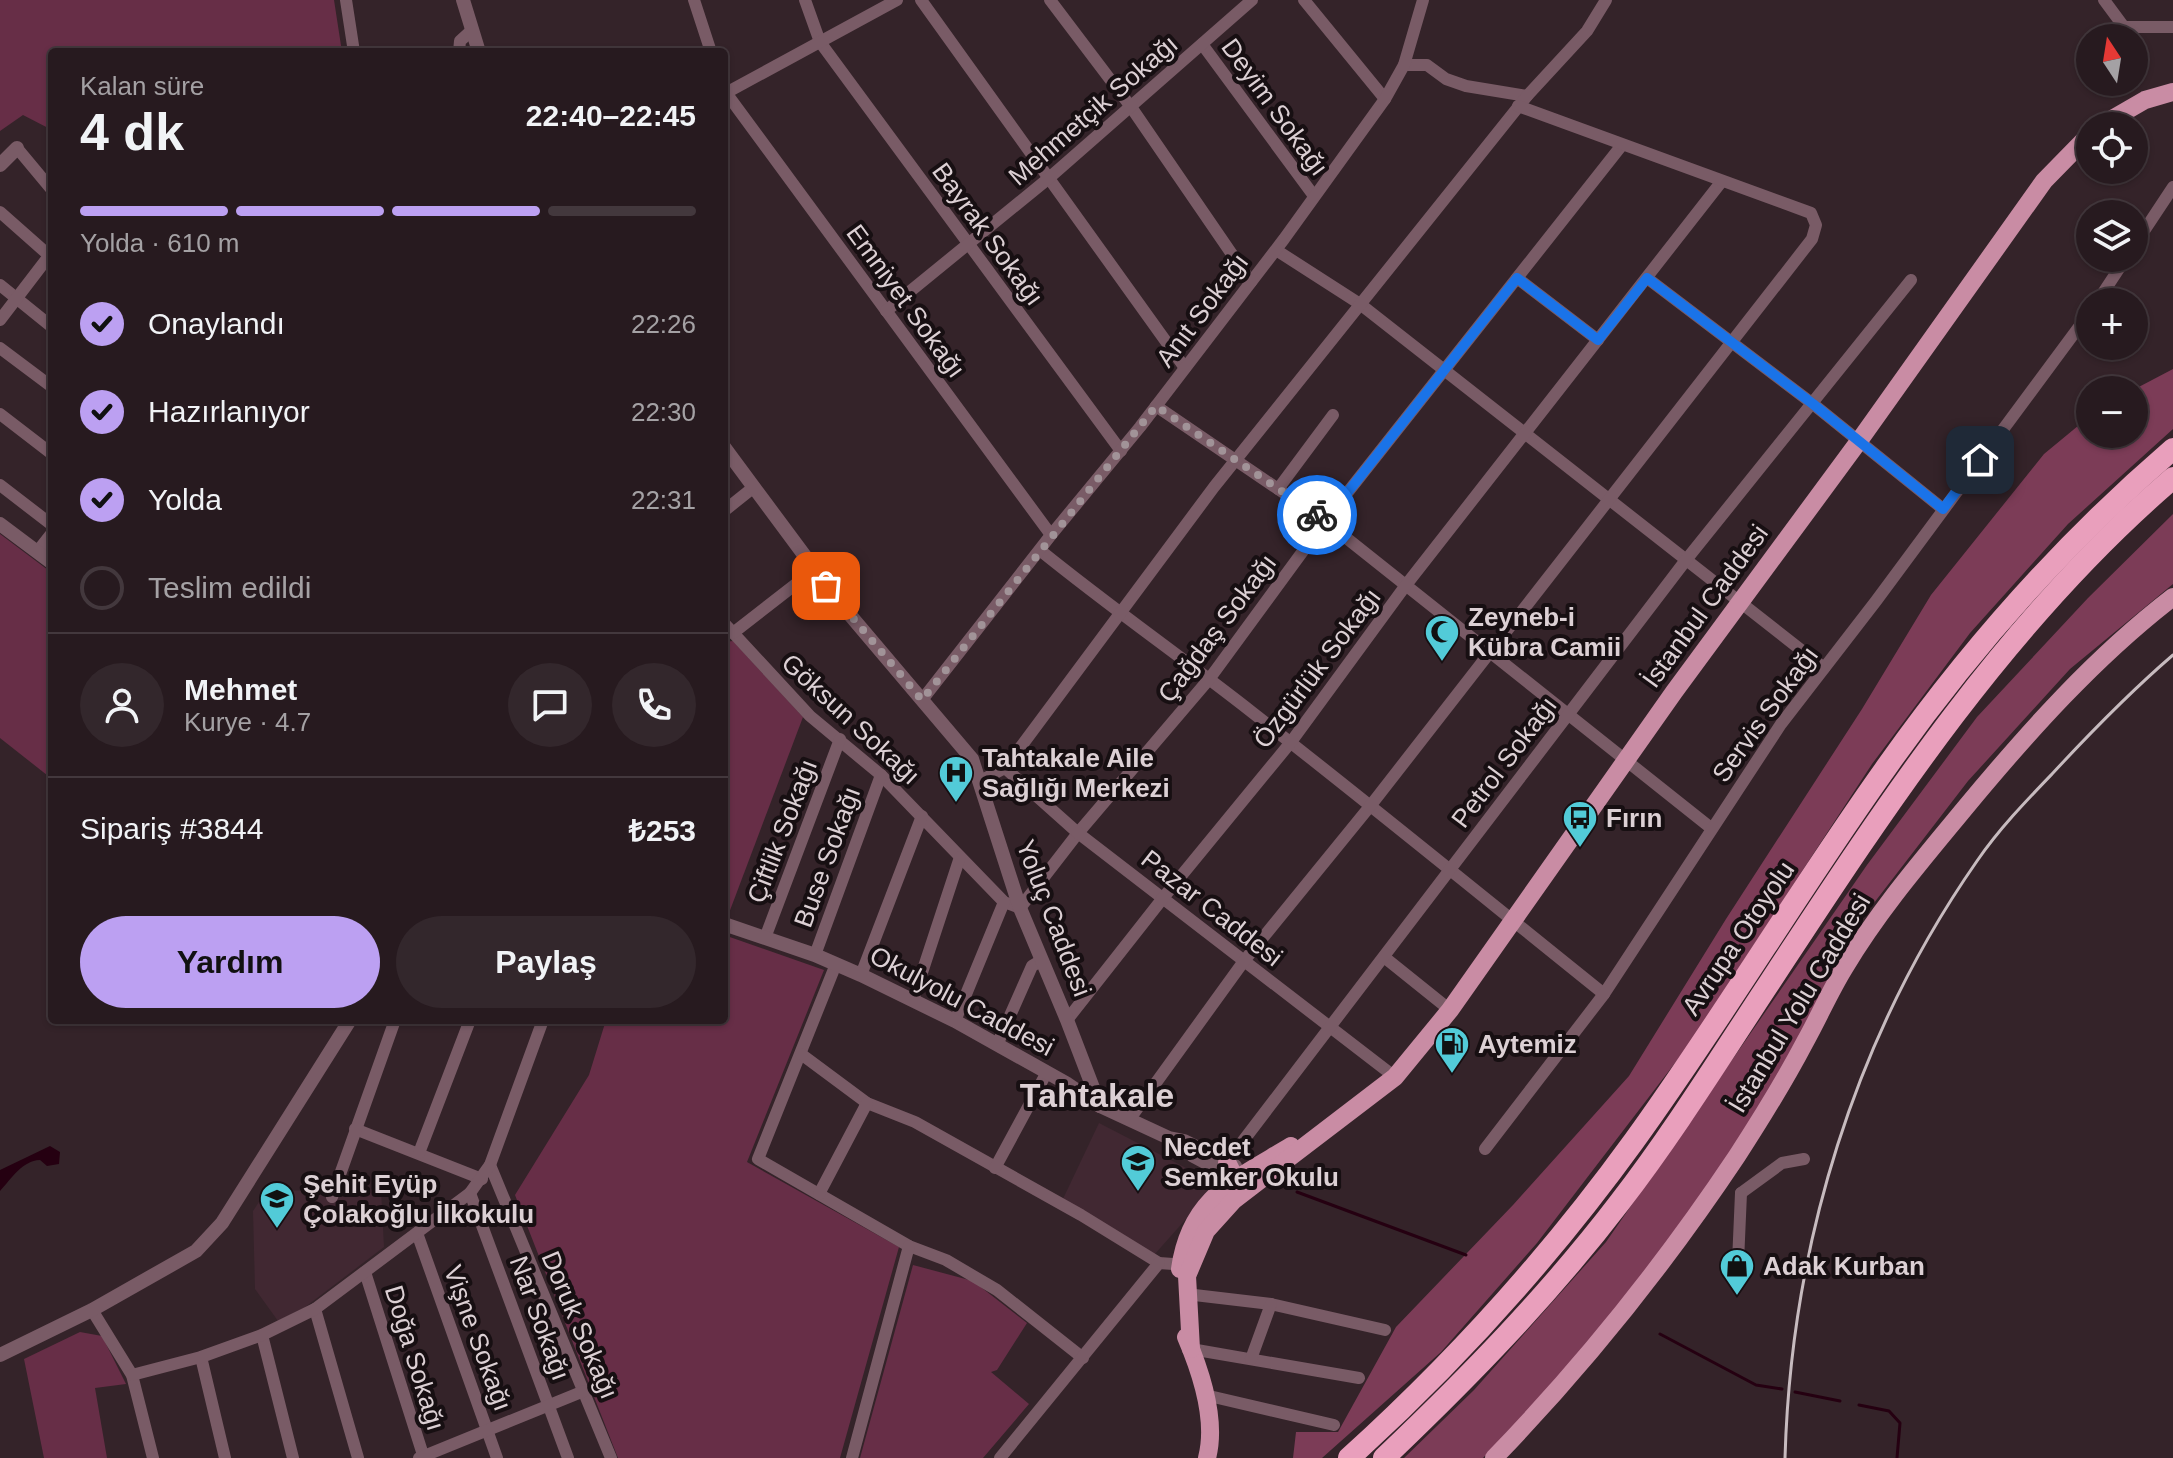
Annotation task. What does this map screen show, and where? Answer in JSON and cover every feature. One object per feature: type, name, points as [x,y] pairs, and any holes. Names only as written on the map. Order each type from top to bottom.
[{"type":"highway","name":"Avrupa Otoyolu","points":[[1349,1458],[1428,1383],[1496,1312],[1601,1185],[1695,1054],[1867,795],[1939,697],[2042,575],[2173,449]]},
{"type":"highway","name":"Avrupa Otoyolu","points":[[1384,1458],[1500,1344],[1622,1200],[1926,750],[2061,587],[2173,478]]},
{"type":"main road","points":[[2124,112],[2145,100],[2173,92]]},
{"type":"main road","name":"İstanbul Caddesi","points":[[1207,1458],[1205,1395],[1181,1326],[1178,1280],[1206,1231],[1234,1200],[1395,1077],[1450,1010],[1739,601],[1859,441],[2044,181],[2076,148]]},
{"type":"main road","name":"İstanbul Yolu Caddesi","points":[[1494,1458],[1551,1399],[1612,1328],[1720,1179],[1776,1097],[1844,968],[1883,910],[2011,753],[2142,620],[2173,597]]},
{"type":"main road","name":"İstanbul Caddesi","points":[[1191,1349],[1185,1265],[1192,1225],[1210,1199],[1237,1171],[1358,1105]]},
{"type":"main road","points":[[1214,1222],[1220,1207],[1232,1195],[1237,1171],[1253,1178],[1278,1168]]},
{"type":"street","points":[[346,0],[353,48]]},
{"type":"street","points":[[463,0],[477,48]]},
{"type":"street","points":[[694,0],[710,48]]},
{"type":"street","name":"Bayrak Sokağı","points":[[805,0],[820,42],[1121,451]]},
{"type":"street","points":[[728,91],[897,0]]},
{"type":"street","points":[[921,0],[1185,368]]},
{"type":"street","points":[[1050,0],[1131,107],[1251,282]]},
{"type":"street","name":"Mehmetçik Sokağı","points":[[886,311],[1049,178],[1252,0]]},
{"type":"street","points":[[1304,0],[1385,99]]},
{"type":"street","name":"Anıt Sokağı","points":[[922,700],[1156,406],[1276,250],[1385,99],[1404,65],[1423,0]]},
{"type":"street","points":[[980,781],[1005,768],[1236,460],[1522,101],[1587,31],[1606,0]]},
{"type":"street","points":[[2104,0],[2124,27],[2173,27]]},
{"type":"street","points":[[459,48],[460,41],[471,31]]},
{"type":"street","name":"Deyim Sokağı","points":[[1202,44],[1314,196]]},
{"type":"street","points":[[1129,1120],[1244,961],[1371,805],[1812,239],[1816,225],[1811,213],[1622,145],[1522,101],[1446,79],[1427,65],[1404,65]]},
{"type":"street","name":"Emniyet Sokağı","points":[[728,98],[1051,535]]},
{"type":"street","name":"Çağdaş Sokağı","points":[[1020,908],[1078,833],[1210,678],[1325,521],[1622,145]]},
{"type":"street","points":[[0,165],[17,148],[48,185]]},
{"type":"street","name":"Özgürlük Sokağı","points":[[1067,1020],[1291,742],[1406,585],[1722,181]]},
{"type":"street","points":[[2148,225],[2173,187]]},
{"type":"street","points":[[0,212],[48,253]]},
{"type":"street","points":[[1276,250],[1360,304],[1824,668]]},
{"type":"street","points":[[0,320],[48,260]]},
{"type":"street","points":[[1517,278],[1598,340]]},
{"type":"street","points":[[1647,278],[1813,404],[1943,509]]},
{"type":"street","name":"Petrol Sokağı","points":[[1237,1171],[1329,1027],[1686,560],[1911,280]]},
{"type":"street","points":[[0,285],[48,324]]},
{"type":"street","name":"Servis Sokağı","points":[[1485,1149],[1604,994],[1781,724],[2076,331]]},
{"type":"street","points":[[0,348],[48,384]]},
{"type":"street","points":[[1156,406],[1325,521],[1711,828]]},
{"type":"street","points":[[0,414],[48,451]]},
{"type":"street","points":[[1278,489],[1333,415]]},
{"type":"street","name":"Yoluç Caddesi","points":[[728,452],[814,570],[972,759],[1020,908],[1100,1106]]},
{"type":"street","points":[[0,485],[48,522]]},
{"type":"street","points":[[728,508],[754,487]]},
{"type":"street","points":[[0,524],[48,560]]},
{"type":"street","points":[[37,552],[48,538]]},
{"type":"street","points":[[1041,551],[1120,615],[1210,678],[1604,994]]},
{"type":"street","points":[[728,628],[814,570]]},
{"type":"street","name":"Göksun Sokağı","points":[[728,628],[810,716],[881,775],[1004,902],[1020,908]]},
{"type":"street","name":"Çiftlik Sokağı","points":[[765,938],[840,739]]},
{"type":"street","name":"Pazar Caddesi","points":[[1005,768],[1078,833],[1395,1077]]},
{"type":"street","name":"Buse Sokağı","points":[[815,955],[881,775]]},
{"type":"street","points":[[861,975],[922,816]]},
{"type":"street","points":[[913,1000],[960,857]]},
{"type":"street","points":[[955,1021],[1004,902]]},
{"type":"street","name":"Okulyolu Caddesi","points":[[728,925],[815,955],[913,1000],[1047,1072],[1100,1106],[1169,1138],[1177,1147],[1237,1171]]},
{"type":"street","points":[[1384,957],[1450,1010]]},
{"type":"street","points":[[997,1045],[1032,966],[1042,960]]},
{"type":"street","points":[[836,964],[758,1159],[909,1246],[946,1260],[997,1290],[1083,1358]]},
{"type":"street","points":[[0,1355],[92,1310],[196,1251],[222,1223],[347,1024]]},
{"type":"street","points":[[332,1197],[394,1024]]},
{"type":"street","points":[[419,1153],[468,1024]]},
{"type":"street","points":[[132,1375],[201,1357],[262,1335],[315,1309],[470,1193],[490,1165],[538,1024]]},
{"type":"street","points":[[801,1054],[867,1103],[915,1122],[1081,1215],[1159,1263],[1185,1265]]},
{"type":"street","points":[[995,1168],[1047,1072]]},
{"type":"street","points":[[819,1194],[867,1103]]},
{"type":"street","points":[[355,1129],[482,1179]]},
{"type":"street","points":[[1741,1193],[1782,1163],[1804,1159]]},
{"type":"street","name":"Doruk Sokağı","points":[[490,1165],[611,1458]]},
{"type":"street","points":[[1720,1179],[1741,1193]]},
{"type":"street","name":"Nar Sokağı","points":[[470,1193],[568,1458]]},
{"type":"street","points":[[1738,1262],[1741,1193]]},
{"type":"street","name":"Vişne Sokağı","points":[[417,1233],[497,1458]]},
{"type":"street","points":[[852,1458],[909,1246]]},
{"type":"street","points":[[1000,1458],[1159,1263]]},
{"type":"street","name":"Doğa Sokağı","points":[[365,1272],[422,1457]]},
{"type":"street","points":[[1186,1294],[1271,1304],[1385,1330]]},
{"type":"street","points":[[1251,1359],[1271,1304]]},
{"type":"street","points":[[315,1309],[358,1458]]},
{"type":"street","points":[[92,1310],[132,1375],[153,1458]]},
{"type":"street","points":[[262,1335],[293,1458]]},
{"type":"street","points":[[1191,1349],[1359,1378]]},
{"type":"street","points":[[201,1357],[225,1458]]},
{"type":"street","points":[[422,1457],[584,1391]]},
{"type":"street","points":[[1205,1395],[1334,1425]]},
{"type":"shaded area","points":[[0,0],[334,0],[341,48],[48,48],[48,128],[23,115],[0,131]]},
{"type":"shaded area","points":[[2173,369],[2173,429],[2068,524],[1970,633],[1872,764],[1688,1046],[1537,1243],[1441,1352],[1322,1458],[1293,1458],[1296,1432],[1338,1432],[1396,1327],[1513,1205],[1629,1076],[1931,595],[2044,454],[2076,428],[2076,448],[2148,448],[2148,382]]},
{"type":"shaded area","points":[[2173,514],[2173,584],[2070,669],[1968,781],[1857,925],[1773,1088],[1705,1190],[1592,1342],[1483,1458],[1404,1458],[1474,1390],[1606,1242],[1867,865],[1977,717],[2088,598]]},
{"type":"shaded area","points":[[0,534],[48,570],[48,776],[0,738]]},
{"type":"shaded area","points":[[733,641],[803,717],[729,913],[728,913],[728,642]]},
{"type":"shaded area","points":[[728,936],[824,970],[747,1162],[899,1247],[840,1458],[618,1458],[515,1195],[589,1075],[605,1024],[728,1024]]},
{"type":"shaded area","name":"Necdet Semker Okulu","points":[[1099,1123],[1217,1184],[1154,1255],[1062,1201]]},
{"type":"shaded area","points":[[50,1146],[60,1152],[59,1164],[47,1166],[40,1160],[28,1163],[0,1191],[0,1170]]},
{"type":"shaded area","points":[[381,1189],[384,1247],[304,1308],[278,1321],[255,1289],[253,1211],[266,1191]]},
{"type":"shaded area","points":[[913,1265],[973,1281],[1027,1323],[997,1370],[991,1372],[1029,1404],[983,1458],[860,1458]]},
{"type":"shaded area","points":[[80,1332],[102,1336],[126,1384],[95,1388],[107,1458],[44,1458],[24,1359]]},
{"type":"waterway","points":[[1297,1192],[1466,1255]]},
{"type":"waterway","points":[[1660,1334],[1756,1385],[1782,1389]]},
{"type":"waterway","points":[[1795,1392],[1840,1401]]},
{"type":"waterway","points":[[1859,1405],[1889,1411],[1900,1423],[1897,1458]]},
{"type":"railway","points":[[1785,1458],[1790,1378],[1800,1299],[1816,1222],[1864,1071],[1896,998],[1934,928],[1994,838],[2096,728],[2173,655]]},
{"type":"way so far","points":[[826,586],[922,700],[1156,406],[1317,515]]},
{"type":"place","name":"Zeyneb-i Kübra Camii","points":[[1442,663]]},
{"type":"place","name":"Tahtakale Aile Sağlığı Merkezi","points":[[956,804]]},
{"type":"place","name":"Fırın","points":[[1580,849]]},
{"type":"place","name":"Aytemiz","points":[[1452,1075]]},
{"type":"place","name":"Necdet Semker Okulu","points":[[1138,1193]]},
{"type":"place","name":"Şehit Eyüp Çolakoğlu İlkokulu","points":[[277,1230]]},
{"type":"place","name":"Adak Kurban","points":[[1737,1297]]},
{"type":"district","name":"Tahtakale","points":[[1097,1095]]},
{"type":"route","points":[[1317,515],[1325,521],[1517,278],[1598,340],[1647,278],[1813,404],[1943,509],[1980,460]]}]
